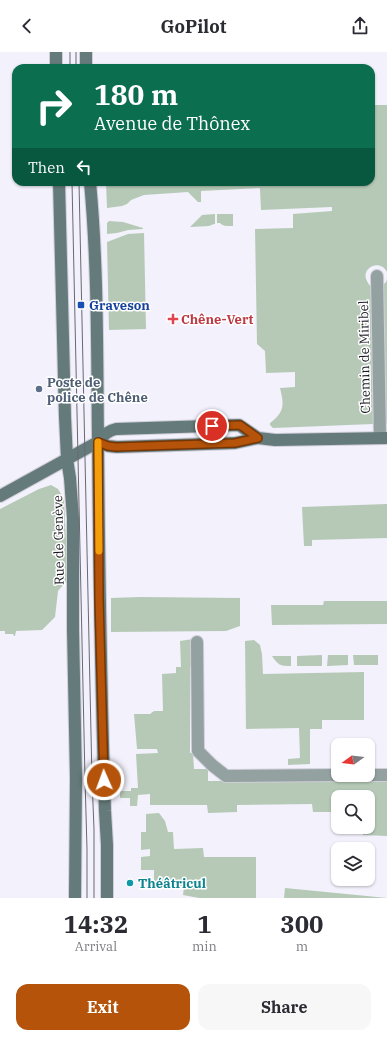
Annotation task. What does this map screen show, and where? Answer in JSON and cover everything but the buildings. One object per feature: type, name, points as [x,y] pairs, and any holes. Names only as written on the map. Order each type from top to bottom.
[{"type":"main road","points":[[56,52],[56,64]]},
{"type":"main road","points":[[86,52],[86,64]]},
{"type":"main road","name":"Rue de Genève","points":[[60,186],[64,410],[73,518],[73,629],[76,778],[75,898]]},
{"type":"main road","points":[[90,186],[94,236],[100,623],[107,845],[107,898]]},
{"type":"main road","points":[[0,496],[98,442],[109,431],[116,429],[240,425],[258,438]]},
{"type":"main road","points":[[98,442],[116,447],[235,443],[258,438],[275,440],[383,438]]},
{"type":"street","name":"Chemin de Miribel","points":[[377,276],[383,438]]},
{"type":"street","points":[[198,642],[198,751],[226,776],[331,775]]},
{"type":"street","points":[[375,775],[387,775]]},
{"type":"green space","points":[[375,105],[387,105],[387,272],[384,268],[376,265],[372,266],[366,272],[369,285],[371,286],[373,424],[273,428],[270,425],[270,423],[281,411],[283,403],[280,388],[295,387],[295,372],[266,373],[265,351],[257,344],[255,229],[293,228],[293,214],[332,211],[332,207],[261,210],[259,188],[201,191],[201,202],[198,202],[188,192],[144,195],[131,200],[122,206],[107,208],[106,186],[375,186]]},
{"type":"green space","points":[[215,214],[215,224],[209,226],[190,227],[202,215]]},
{"type":"green space","points":[[217,214],[233,214],[233,226],[224,226],[217,223]]},
{"type":"green space","points":[[109,221],[123,222],[143,229],[107,234],[107,223]]},
{"type":"green space","points":[[144,233],[146,329],[109,330],[107,242],[128,234]]},
{"type":"green space","points":[[387,279],[387,423],[384,424],[382,286]]},
{"type":"green space","points":[[51,485],[58,489],[64,499],[68,579],[58,591],[55,617],[42,630],[16,631],[15,636],[13,634],[5,634],[5,631],[0,631],[0,509],[39,489]]},
{"type":"green space","points":[[387,504],[387,538],[312,540],[312,546],[304,546],[302,507]]},
{"type":"green space","points":[[111,598],[240,598],[240,626],[226,631],[111,632]]},
{"type":"green space","points":[[324,601],[387,601],[387,624],[272,625],[271,605],[323,605]]},
{"type":"green space","points":[[193,639],[193,667],[190,667],[190,753],[193,753],[194,769],[208,769],[208,781],[331,780],[331,782],[375,782],[375,780],[387,780],[387,836],[363,835],[375,834],[375,790],[331,790],[331,812],[313,812],[312,804],[237,805],[237,812],[208,813],[207,805],[150,805],[150,794],[138,795],[137,806],[130,806],[130,798],[120,798],[120,791],[131,791],[131,788],[138,788],[136,754],[158,753],[157,749],[137,749],[134,714],[150,714],[154,711],[163,711],[162,674],[176,673],[176,667],[181,667],[180,641]]},
{"type":"green space","points":[[254,640],[260,645],[263,674],[364,672],[364,720],[322,720],[322,729],[310,729],[310,764],[288,765],[288,759],[300,758],[299,728],[246,729],[245,641]]},
{"type":"green space","points":[[322,655],[322,666],[297,666],[297,656]]},
{"type":"green space","points":[[328,655],[348,655],[348,665],[327,666]]},
{"type":"green space","points":[[353,655],[378,655],[378,665],[354,665]]},
{"type":"green space","points":[[272,656],[291,656],[291,666],[284,666],[280,664]]},
{"type":"green space","points":[[159,813],[165,821],[168,832],[173,832],[174,849],[203,848],[204,857],[256,857],[256,898],[199,898],[183,895],[184,887],[154,884],[154,870],[141,870],[141,857],[150,856],[150,849],[141,850],[141,832],[146,832],[146,814]]},
{"type":"green space","points":[[285,888],[387,898],[284,898]]},
{"type":"tram line","points":[[70,52],[70,64]]},
{"type":"tram line","points":[[76,52],[76,64]]},
{"type":"tram line","points":[[72,186],[87,898]]},
{"type":"tram line","points":[[79,186],[94,829],[94,898]]},
{"type":"slow traffic","points":[[98,442],[99,551]]},
{"type":"place","name":"Graveson","points":[[81,305]]},
{"type":"place","name":"Chêne-Vert","points":[[173,319]]},
{"type":"place","name":"Poste de police de Chêne","points":[[39,389]]},
{"type":"place","name":"Théâtricul","points":[[130,883]]},
{"type":"route","points":[[104,780],[99,598],[98,442],[116,447],[235,443],[258,438],[240,425],[212,426]]}]
